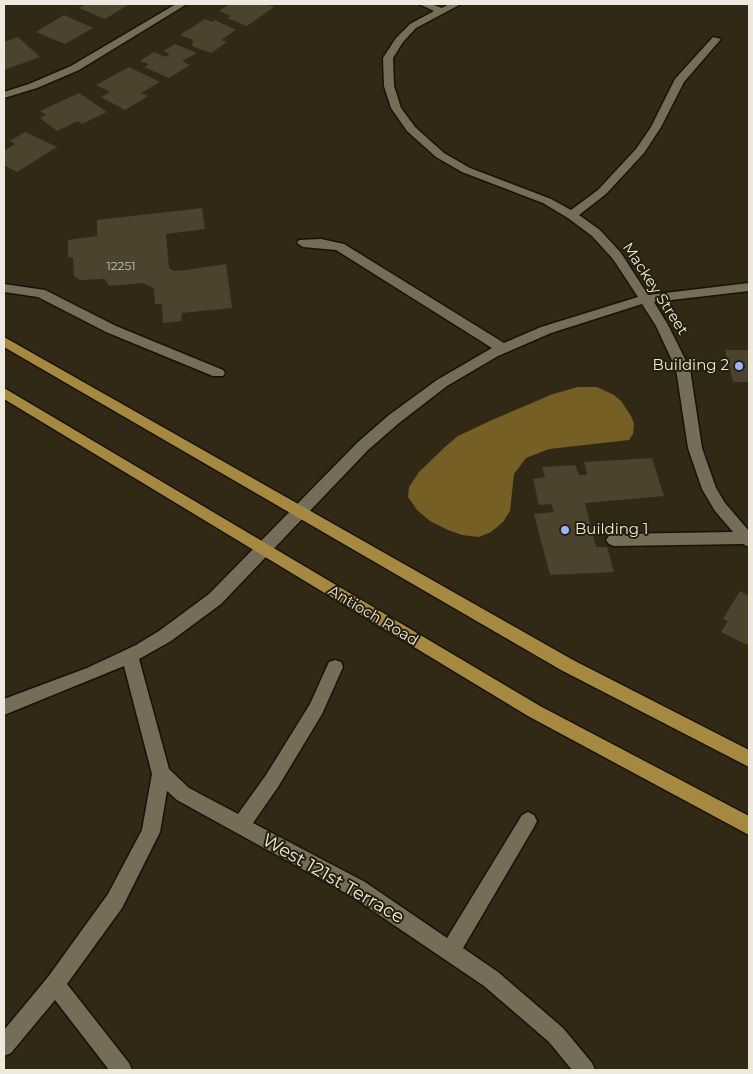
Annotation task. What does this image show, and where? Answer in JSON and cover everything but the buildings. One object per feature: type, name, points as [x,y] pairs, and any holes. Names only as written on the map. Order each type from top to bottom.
[{"type":"main road","points":[[4,341],[567,665],[749,759]]},
{"type":"main road","name":"Antioch Road","points":[[4,393],[262,550],[534,711],[749,826]]},
{"type":"street","points":[[4,95],[34,86],[75,68],[182,4]]},
{"type":"street","points":[[423,4],[442,10],[456,4]]},
{"type":"street","name":"Mackey Street","points":[[442,10],[413,26],[399,40],[388,58],[389,86],[396,108],[412,129],[440,155],[466,170],[547,201],[572,215],[596,233],[617,256],[662,325],[683,369],[700,469],[720,507],[749,539]]},
{"type":"street","points":[[572,215],[602,192],[628,164],[656,127],[679,81],[716,40]]},
{"type":"street","points":[[303,243],[321,243],[340,247],[504,349]]},
{"type":"street","points":[[4,707],[93,673],[130,656],[165,636],[215,599],[363,446],[394,418],[442,383],[504,349],[574,320],[646,300],[749,287]]},
{"type":"street","points":[[4,288],[41,292],[111,329],[218,374]]},
{"type":"street","points":[[614,540],[749,539]]},
{"type":"street","points":[[4,1046],[55,984],[115,902],[150,832],[161,774],[130,656]]},
{"type":"street","points":[[241,826],[272,781],[316,709],[335,667]]},
{"type":"street","name":"West 121st Terrace","points":[[161,774],[182,794],[358,889],[491,978],[556,1034],[585,1070]]},
{"type":"street","points":[[450,951],[528,821]]},
{"type":"street","points":[[55,984],[122,1070]]},
{"type":"shaded area","points":[[578,387],[597,387],[614,395],[621,401],[634,424],[633,434],[629,440],[549,449],[526,458],[514,474],[510,511],[503,522],[491,532],[479,537],[462,535],[448,530],[430,521],[417,510],[408,497],[409,487],[419,472],[458,436],[553,394]]},
{"type":"place","name":"Building 2","points":[[739,366]]},
{"type":"place","name":"Building 1","points":[[565,530]]}]
